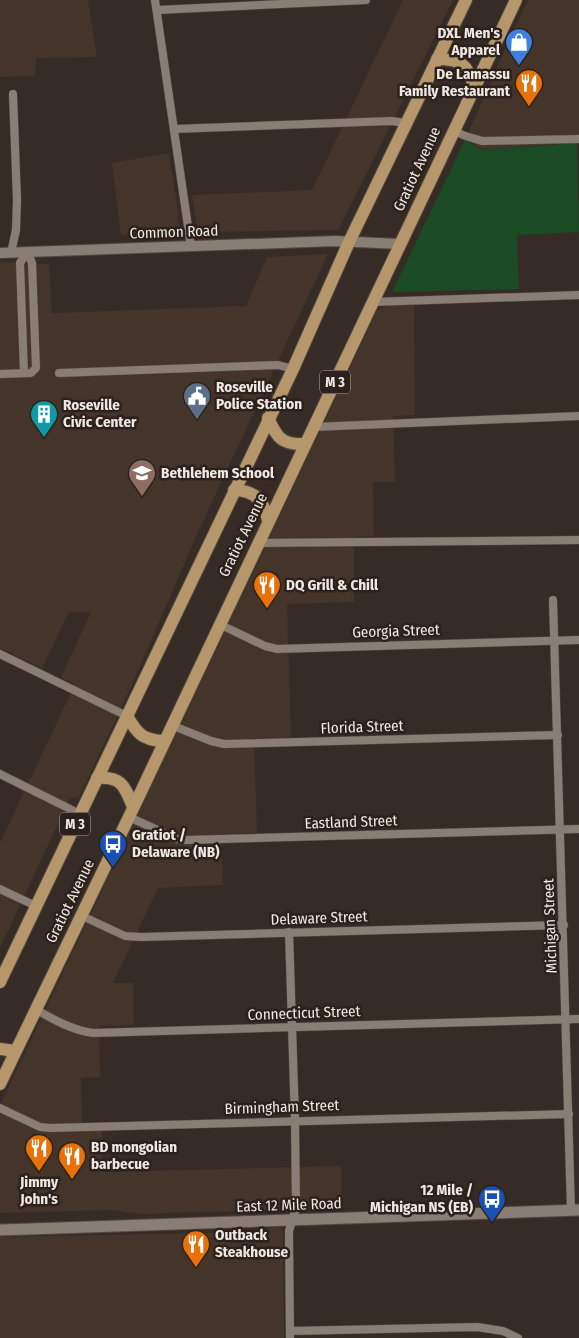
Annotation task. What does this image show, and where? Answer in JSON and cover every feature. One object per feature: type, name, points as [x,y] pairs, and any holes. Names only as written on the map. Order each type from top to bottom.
[{"type":"main road","name":"Gratiot Avenue","points":[[0,982],[293,369],[349,242],[465,0]]},
{"type":"main road","name":"Gratiot Avenue","points":[[0,1084],[516,0]]},
{"type":"main road","points":[[437,59],[448,59],[462,63],[472,77],[474,87]]},
{"type":"main road","points":[[268,418],[282,440],[295,444],[305,444]]},
{"type":"main road","points":[[234,490],[250,492],[256,496],[265,509],[268,520]]},
{"type":"main road","points":[[127,716],[138,733],[143,737],[163,741]]},
{"type":"main road","points":[[97,778],[106,777],[118,780],[127,791],[131,812]]},
{"type":"main road","points":[[0,1049],[15,1051]]},
{"type":"main road","name":"East 12 Mile Road","points":[[0,1230],[575,1210]]},
{"type":"street","points":[[155,0],[191,246]]},
{"type":"street","points":[[157,10],[366,0]]},
{"type":"street","points":[[5,253],[16,230],[14,94]]},
{"type":"street","points":[[174,129],[391,121],[406,123]]},
{"type":"street","points":[[453,130],[466,138],[482,141],[579,139]]},
{"type":"street","name":"Common Road","points":[[5,253],[335,241],[400,244]]},
{"type":"street","points":[[24,373],[20,263],[27,252]]},
{"type":"street","points":[[0,374],[24,373],[35,370],[37,364],[32,263],[27,252]]},
{"type":"street","points":[[373,302],[579,295]]},
{"type":"street","points":[[59,373],[278,365],[293,369]]},
{"type":"street","points":[[314,427],[579,416]]},
{"type":"street","points":[[257,543],[579,540]]},
{"type":"street","name":"Michigan Street","points":[[553,600],[569,1114],[575,1210]]},
{"type":"street","name":"Georgia Street","points":[[220,624],[272,648],[579,640]]},
{"type":"street","points":[[0,654],[127,716]]},
{"type":"street","name":"Florida Street","points":[[171,725],[211,741],[224,744],[558,735]]},
{"type":"street","points":[[0,774],[80,814]]},
{"type":"street","name":"Eastland Street","points":[[131,812],[177,839],[186,840],[579,829]]},
{"type":"street","points":[[0,889],[36,906]]},
{"type":"street","name":"Delaware Street","points":[[80,915],[116,933],[134,937],[564,925]]},
{"type":"street","points":[[288,932],[295,1120],[296,1208],[288,1230],[290,1335],[477,1327],[503,1331],[518,1338]]},
{"type":"street","name":"Connecticut Street","points":[[35,1010],[65,1025],[93,1033],[579,1019]]},
{"type":"street","name":"Birmingham Street","points":[[0,1108],[40,1127],[50,1128],[569,1114]]},
{"type":"shaded area","points":[[0,0],[88,0],[97,57],[36,58],[35,76],[0,77]]},
{"type":"shaded area","points":[[403,0],[453,0],[338,230],[198,232],[192,195],[312,190]]},
{"type":"shaded area","points":[[528,0],[579,0],[579,142],[482,150],[466,138]]},
{"type":"shaded area","points":[[169,153],[181,233],[121,235],[112,163]]},
{"type":"shaded area","points":[[328,254],[199,530],[134,680],[81,793],[79,797],[70,798],[0,948],[0,843],[75,684],[61,677],[91,612],[69,612],[42,668],[0,648],[0,262],[49,264],[52,313],[246,306],[267,257]]},
{"type":"shaded area","points":[[414,304],[415,415],[393,416],[395,482],[373,482],[374,536],[354,537],[354,602],[287,604],[291,738],[254,739],[257,833],[221,834],[223,885],[158,888],[113,983],[133,983],[134,1025],[99,1026],[100,1077],[81,1078],[82,1131],[102,1130],[103,1172],[341,1166],[342,1208],[142,1214],[111,1210],[0,1213],[0,1105],[377,311],[388,305]]},
{"type":"shaded area","points":[[279,1227],[283,1230],[284,1338],[0,1338],[0,1237],[258,1231]]},
{"type":"green space","points":[[465,140],[482,150],[577,143],[579,232],[517,235],[519,289],[392,292]]},
{"type":"place","name":"DXL Men's Apparel","points":[[519,66]]},
{"type":"place","name":"De Lamassu Family Restaurant","points":[[529,107]]},
{"type":"place","name":"Roseville Police Station","points":[[197,420]]},
{"type":"place","name":"Roseville Civic Center","points":[[44,438]]},
{"type":"place","name":"Bethlehem School","points":[[142,497]]},
{"type":"place","name":"DQ Grill & Chill","points":[[267,609]]},
{"type":"place","name":"Gratiot / Delaware (NB)","points":[[113,868]]},
{"type":"place","name":"Jimmy John's","points":[[39,1172]]},
{"type":"place","name":"BD mongolian barbecue","points":[[72,1180]]},
{"type":"place","name":"12 Mile / Michigan NS (EB)","points":[[492,1223]]},
{"type":"place","name":"Outback Steakhouse","points":[[196,1268]]}]
